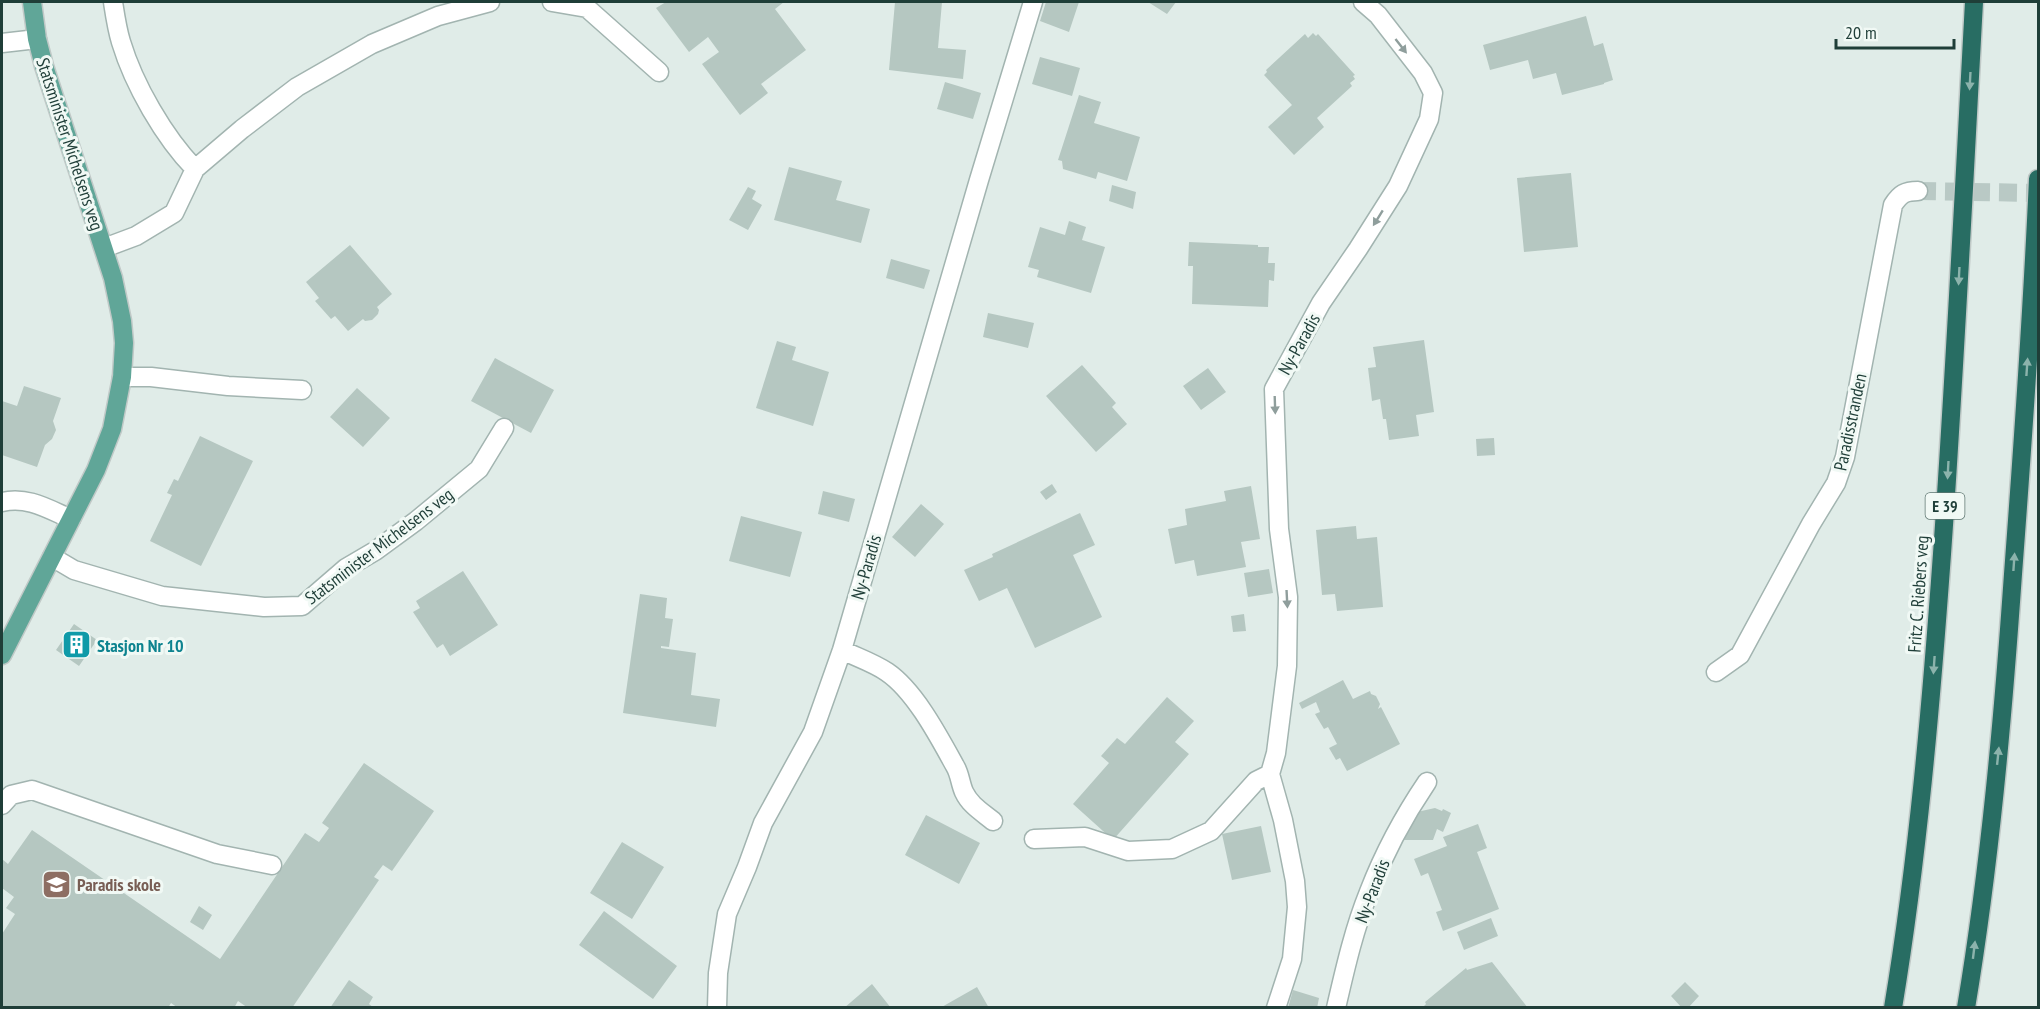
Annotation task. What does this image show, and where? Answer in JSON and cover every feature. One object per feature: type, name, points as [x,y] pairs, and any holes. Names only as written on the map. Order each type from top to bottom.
[{"type":"highway","name":"Fritz C. Riebers veg","points":[[1893,1008],[1919,825],[1933,681],[1974,2]]},
{"type":"highway","points":[[1966,1008],[1988,846],[2005,686],[2038,179]]},
{"type":"main road","name":"Statsminister Michelsens veg","points":[[2,655],[96,470],[112,429],[122,377],[122,321],[113,278],[47,76],[37,39],[32,2]]},
{"type":"street","points":[[112,2],[122,43],[144,95],[178,150],[195,169]]},
{"type":"street","name":"Statsminister Michelsens veg","points":[[104,248],[136,236],[174,213],[195,169],[297,87],[372,45],[438,16],[451,7],[490,2]]},
{"type":"street","points":[[552,2],[588,5],[659,72]]},
{"type":"street","name":"Ny-Paradis","points":[[717,1008],[718,973],[727,914],[763,823],[813,732],[842,650],[975,191],[1033,2]]},
{"type":"street","name":"Ny-Paradis","points":[[1276,1008],[1292,959],[1297,907],[1295,881],[1283,820],[1270,774],[1276,753],[1287,666],[1288,597],[1279,529],[1274,389],[1321,303],[1359,249],[1398,186],[1429,119],[1433,93],[1423,74],[1378,15],[1363,2]]},
{"type":"street","name":"Statsminister Michelsens veg","points":[[2,43],[37,39]]},
{"type":"street","name":"Paradisstranden","points":[[1716,672],[1740,655],[1811,524],[1836,483],[1845,457],[1893,205],[1900,194],[1907,191],[1918,191]]},
{"type":"street","points":[[122,377],[151,377],[228,386],[302,390]]},
{"type":"street","name":"Statsminister Michelsens veg","points":[[52,557],[74,570],[162,596],[264,608],[302,606],[346,568],[375,551],[416,521],[479,469],[504,428]]},
{"type":"street","points":[[2,502],[14,499],[27,500],[71,519]]},
{"type":"street","points":[[842,650],[888,673],[910,695],[925,715],[957,769],[969,800],[973,806],[993,821]]},
{"type":"street","points":[[1034,839],[1084,837],[1128,852],[1172,849],[1211,831],[1256,781],[1270,774]]},
{"type":"street","name":"Ny-Paradis","points":[[1336,1008],[1346,964],[1368,893],[1405,815],[1427,782]]},
{"type":"street","points":[[2,805],[11,795],[32,790],[216,854],[272,864]]},
{"type":"building","points":[[666,2],[784,2],[775,9],[806,50],[761,84],[768,93],[740,115],[702,64],[719,52],[708,37],[689,52],[656,8]]},
{"type":"building","points":[[895,2],[942,2],[938,48],[966,50],[963,79],[889,70]]},
{"type":"building","points":[[1046,2],[1079,2],[1069,32],[1040,21]]},
{"type":"building","points":[[1148,2],[1176,2],[1167,14]]},
{"type":"building","points":[[1586,16],[1594,46],[1603,43],[1613,80],[1562,95],[1556,73],[1533,79],[1528,60],[1490,70],[1483,45]]},
{"type":"building","points":[[1313,33],[1316,36],[1318,34],[1355,75],[1353,76],[1355,79],[1350,83],[1352,86],[1317,118],[1324,127],[1294,155],[1268,127],[1292,105],[1264,75],[1266,70],[1305,34],[1308,38]]},
{"type":"building","points":[[1040,57],[1080,68],[1072,96],[1032,84]]},
{"type":"building","points":[[945,82],[981,93],[973,119],[937,109]]},
{"type":"building","points":[[1079,95],[1101,102],[1094,123],[1140,137],[1127,181],[1098,172],[1096,179],[1063,169],[1062,161],[1058,160]]},
{"type":"building","points":[[789,167],[842,181],[836,200],[870,209],[861,243],[774,220]]},
{"type":"building","points":[[1571,173],[1578,247],[1524,252],[1517,178]]},
{"type":"building","points":[[1112,185],[1136,192],[1133,209],[1109,201]]},
{"type":"building","points":[[748,187],[756,191],[752,199],[762,205],[748,230],[729,220]]},
{"type":"building","points":[[1069,221],[1086,227],[1082,240],[1105,247],[1091,293],[1037,277],[1039,270],[1028,267],[1040,227],[1065,235]]},
{"type":"building","points":[[1189,242],[1269,247],[1268,263],[1275,263],[1274,281],[1269,280],[1268,307],[1192,304],[1193,266],[1188,266]]},
{"type":"building","points":[[350,245],[392,294],[377,307],[378,314],[372,320],[363,319],[348,331],[335,316],[331,319],[315,301],[319,298],[306,282]]},
{"type":"building","points":[[891,259],[930,270],[924,289],[886,278]]},
{"type":"building","points":[[988,313],[1034,323],[1028,348],[983,337]]},
{"type":"building","points":[[1424,340],[1434,412],[1416,415],[1419,436],[1389,440],[1380,399],[1372,401],[1368,368],[1376,367],[1373,347]]},
{"type":"building","points":[[777,341],[796,347],[792,360],[829,372],[813,426],[756,408]]},
{"type":"building","points":[[495,358],[554,390],[531,433],[471,401]]},
{"type":"building","points":[[1082,365],[1116,403],[1112,407],[1127,424],[1096,452],[1046,396]]},
{"type":"building","points":[[1208,368],[1226,392],[1201,410],[1183,386]]},
{"type":"building","points":[[24,386],[61,398],[53,421],[56,430],[52,439],[45,445],[37,467],[2,455],[2,401],[17,406]]},
{"type":"building","points":[[357,388],[390,418],[363,447],[330,417]]},
{"type":"building","points":[[200,436],[253,461],[201,566],[150,541],[172,495],[167,493],[174,479],[178,481]]},
{"type":"building","points":[[1494,438],[1495,455],[1477,456],[1476,439]]},
{"type":"building","points":[[1052,484],[1057,492],[1046,500],[1040,492]]},
{"type":"building","points":[[1251,486],[1260,539],[1241,542],[1246,567],[1197,576],[1194,560],[1175,564],[1168,529],[1187,525],[1185,509],[1226,501],[1224,491]]},
{"type":"building","points":[[823,491],[855,499],[849,522],[818,514]]},
{"type":"building","points":[[921,504],[944,524],[915,557],[892,537]]},
{"type":"building","points":[[1080,513],[1095,545],[1073,555],[1102,617],[1035,648],[1007,588],[979,601],[964,570],[993,557],[992,554]]},
{"type":"building","points":[[741,516],[802,532],[790,577],[729,561]]},
{"type":"building","points":[[1356,526],[1357,539],[1377,537],[1383,607],[1337,611],[1335,594],[1322,595],[1316,530]]},
{"type":"building","points":[[1269,569],[1273,593],[1248,597],[1244,573]]},
{"type":"building","points":[[463,571],[498,625],[450,656],[443,644],[437,648],[413,612],[420,608],[416,601]]},
{"type":"building","points":[[640,594],[667,598],[665,618],[673,619],[669,647],[661,646],[661,648],[696,653],[691,695],[720,699],[716,727],[623,713]]},
{"type":"building","points":[[1244,614],[1246,631],[1233,632],[1231,616]]},
{"type":"building","name":"Stasjon Nr 10","points":[[74,624],[97,640],[79,666],[56,650]]},
{"type":"building","points":[[1343,680],[1353,699],[1370,691],[1376,696],[1380,704],[1378,709],[1381,707],[1400,744],[1347,771],[1340,758],[1336,760],[1329,748],[1337,744],[1328,727],[1324,729],[1315,714],[1320,712],[1316,702],[1302,709],[1299,703]]},
{"type":"building","points":[[1167,697],[1194,721],[1175,742],[1189,754],[1113,840],[1073,804],[1109,763],[1101,756],[1117,738],[1125,744]]},
{"type":"building","name":"Paradis skole","points":[[364,763],[434,811],[392,871],[383,865],[374,877],[379,880],[292,1008],[248,1008],[238,1001],[234,1008],[178,1008],[171,1003],[168,1008],[2,1008],[2,934],[15,914],[6,908],[14,897],[2,888],[2,859],[8,864],[32,830],[220,959],[305,833],[319,842],[329,828],[322,823]]},
{"type":"building","points":[[1435,808],[1451,813],[1443,832],[1437,829],[1433,840],[1404,840],[1417,812]]},
{"type":"building","points":[[926,815],[980,843],[959,884],[905,855]]},
{"type":"building","points":[[1478,824],[1487,848],[1477,852],[1499,909],[1443,931],[1436,912],[1442,910],[1428,873],[1421,876],[1414,859],[1447,846],[1443,837]]},
{"type":"building","points":[[1261,826],[1271,872],[1232,880],[1222,834]]},
{"type":"building","points":[[622,842],[664,867],[632,919],[590,893]]},
{"type":"building","points":[[199,906],[212,915],[203,930],[190,922]]},
{"type":"building","points":[[604,911],[677,966],[653,999],[579,945]]},
{"type":"building","points":[[1491,918],[1498,936],[1464,950],[1457,932]]},
{"type":"building","points":[[1492,962],[1528,1008],[1422,1008],[1425,1002],[1466,968],[1467,970]]},
{"type":"building","points":[[349,980],[373,997],[369,1004],[374,1008],[330,1008]]},
{"type":"building","points":[[1685,982],[1699,996],[1688,1008],[1682,1008],[1671,996]]},
{"type":"building","points":[[872,984],[891,1008],[844,1008]]},
{"type":"building","points":[[977,987],[989,1008],[940,1008]]},
{"type":"building","points":[[1293,990],[1319,998],[1317,1008],[1288,1008]]},
{"type":"tunnel","points":[[1918,191],[2038,193]]},
{"type":"place","name":"Stasjon Nr 10","points":[[76,645]]},
{"type":"place","name":"Paradis skole","points":[[56,884]]}]
